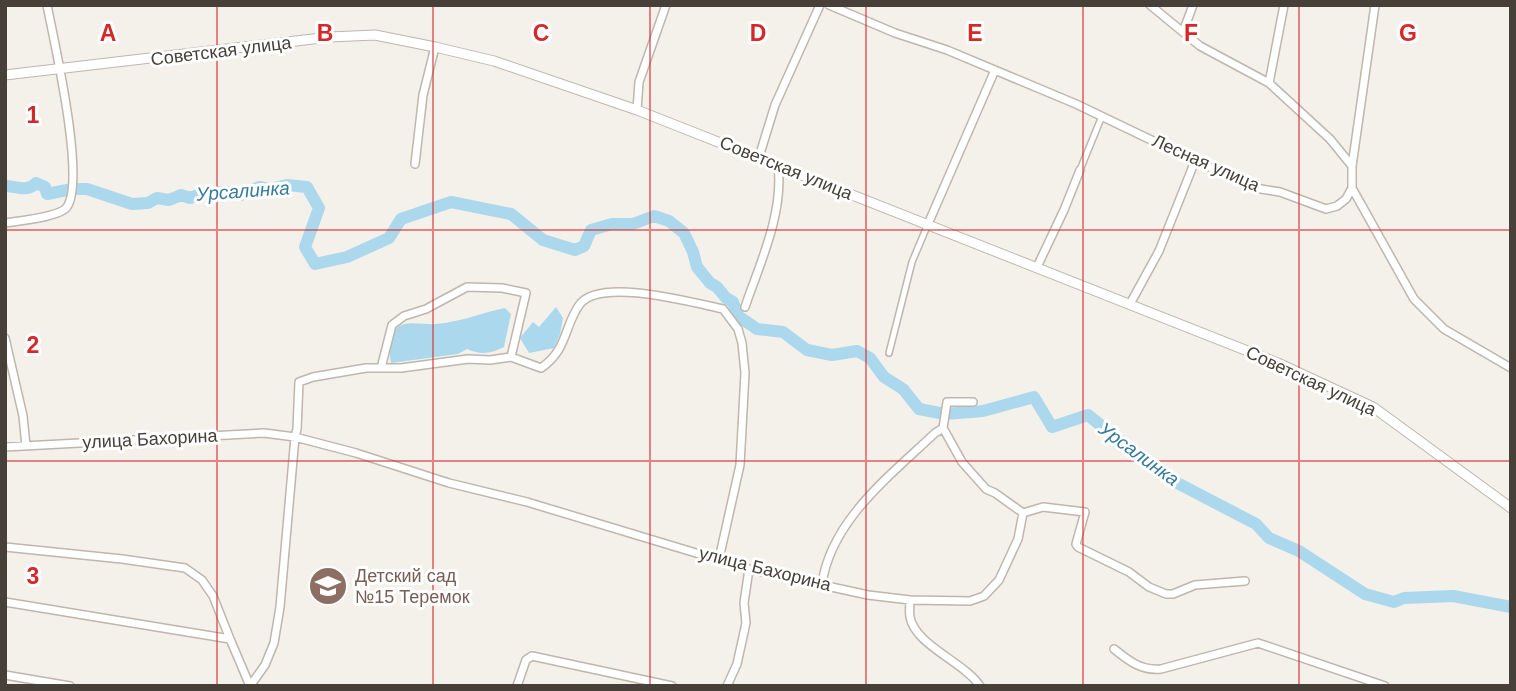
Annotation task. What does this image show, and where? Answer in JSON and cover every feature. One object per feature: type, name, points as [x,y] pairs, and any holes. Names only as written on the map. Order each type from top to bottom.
[{"type":"street","points":[[5,223],[58,214],[67,208],[72,189],[69,121],[47,5]]},
{"type":"street","points":[[638,110],[639,82],[666,5]]},
{"type":"street","points":[[759,157],[775,105],[820,5]]},
{"type":"street","name":"Лесная улица","points":[[829,5],[995,70],[1261,189],[1280,192],[1326,209],[1337,206],[1346,199],[1352,188]]},
{"type":"street","points":[[1150,5],[1200,46],[1269,83],[1330,139],[1352,166]]},
{"type":"street","points":[[1184,32],[1193,5]]},
{"type":"street","points":[[1269,83],[1284,5]]},
{"type":"street","points":[[1375,5],[1352,166],[1352,188],[1415,299],[1444,329],[1511,368]]},
{"type":"street","name":"Советская улица","points":[[5,75],[330,37],[375,35],[494,61],[638,110],[1278,363],[1373,407],[1511,508]]},
{"type":"street","points":[[415,164],[423,94],[435,47]]},
{"type":"street","points":[[889,353],[912,262],[995,70]]},
{"type":"street","points":[[1037,267],[1064,210],[1101,116]]},
{"type":"street","points":[[1130,304],[1158,251],[1195,161]]},
{"type":"street","points":[[745,307],[775,211],[780,183],[779,165]]},
{"type":"street","points":[[382,368],[390,331],[397,321],[467,287],[526,292],[511,358]]},
{"type":"street","points":[[250,686],[265,665],[274,643],[281,607],[295,437],[298,429],[299,382],[366,368],[401,368],[468,359],[511,358],[541,368],[549,363],[563,342],[581,304],[596,296],[636,291],[723,309],[731,317],[742,343],[744,373],[740,465],[719,559]]},
{"type":"street","points":[[5,338],[23,416],[26,446]]},
{"type":"street","points":[[972,402],[947,402],[943,428],[962,462],[979,483],[1023,513],[1043,507],[1084,512],[1076,544],[1078,547],[1166,594],[1174,594],[1195,585],[1245,581]]},
{"type":"street","points":[[822,584],[827,562],[838,538],[870,495],[943,428]]},
{"type":"street","name":"улица Бахорина","points":[[5,447],[264,433],[295,437],[356,453],[449,483],[527,502],[749,569],[868,595],[910,600],[962,602],[984,596],[999,580],[1018,539],[1023,513]]},
{"type":"street","points":[[5,547],[110,557],[185,568],[202,580],[213,596],[250,686]]},
{"type":"street","points":[[727,686],[737,664],[746,623],[744,603],[749,569]]},
{"type":"street","points":[[910,600],[910,618],[917,632],[933,647],[963,667],[980,686]]},
{"type":"street","points":[[5,602],[230,639]]},
{"type":"street","points":[[1114,649],[1138,666],[1149,670],[1258,643],[1385,686]]},
{"type":"street","points":[[517,686],[526,660],[532,656],[672,686]]},
{"type":"street","points":[[5,675],[70,686]]},
{"type":"water","points":[[556,307],[563,318],[554,348],[529,353],[520,338],[533,322],[539,327]]},
{"type":"water","points":[[505,308],[511,314],[504,347],[481,353],[467,349],[458,354],[391,363],[391,339],[395,330],[402,325],[445,323]]},
{"type":"waterway","name":"Урсалинка","points":[[5,186],[25,188],[36,183],[45,187],[47,194],[87,189],[132,204],[148,203],[157,198],[169,200],[181,195],[190,198],[204,193],[229,192],[241,195],[259,187],[307,187],[319,208],[305,247],[315,264],[347,257],[389,238],[401,219],[451,202],[511,214],[543,240],[575,250],[584,246],[591,230],[612,224],[633,224],[654,216],[669,221],[684,233],[697,267],[710,283],[733,302],[738,316],[757,329],[783,332],[807,350],[832,355],[857,351],[870,358],[884,377],[903,389],[919,409],[945,414],[983,411],[1034,397],[1052,427],[1088,415],[1162,475],[1256,524],[1269,538],[1299,551],[1365,594],[1394,602],[1404,598],[1453,596],[1511,607]]},
{"type":"place","name":"Детский сад №15 Теремок","points":[[328,586]]}]
